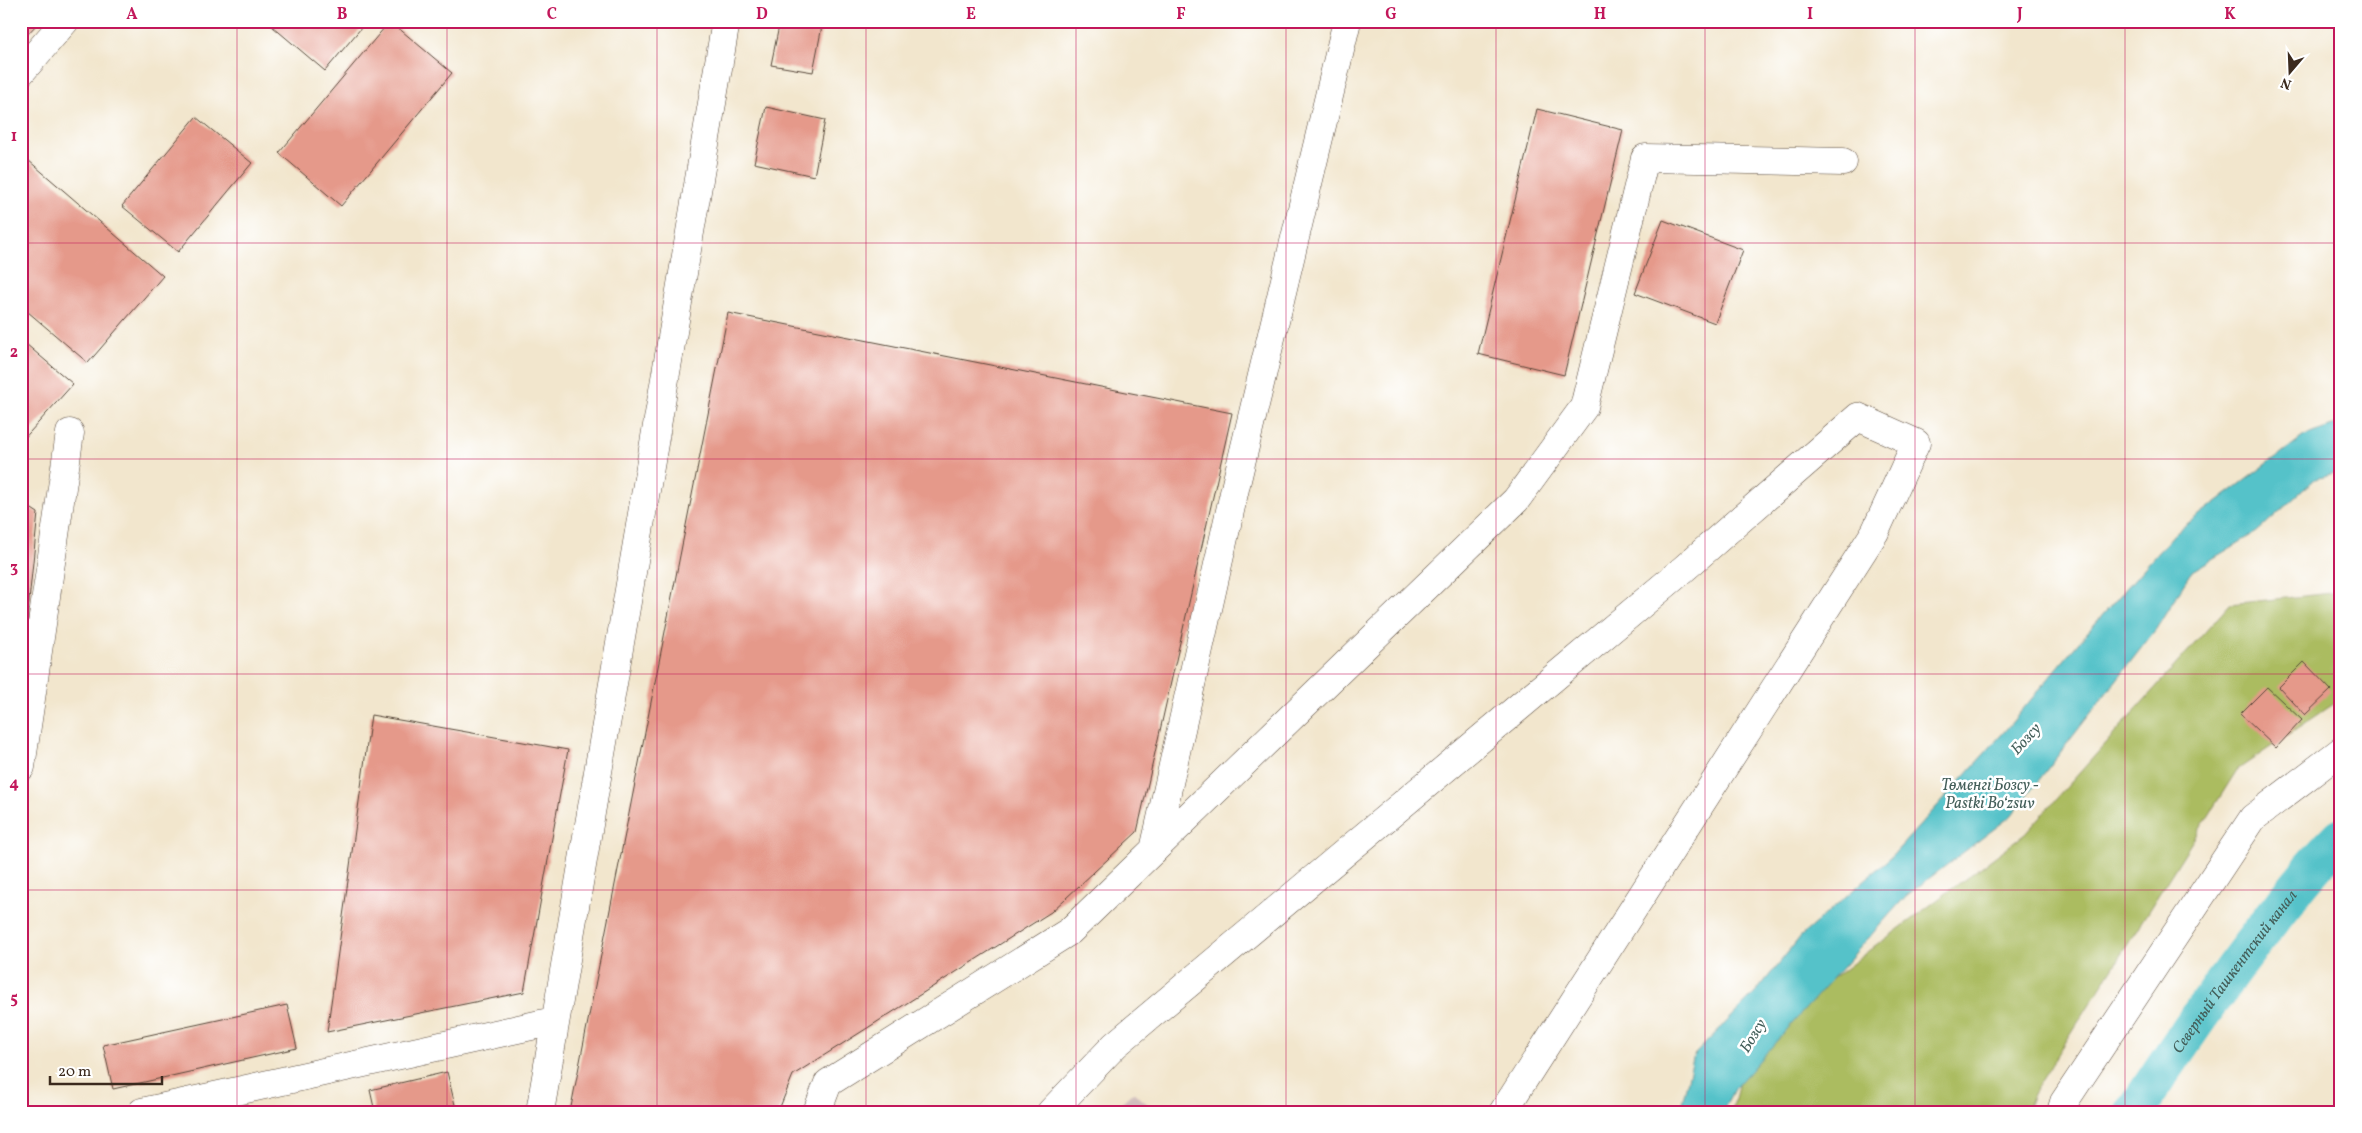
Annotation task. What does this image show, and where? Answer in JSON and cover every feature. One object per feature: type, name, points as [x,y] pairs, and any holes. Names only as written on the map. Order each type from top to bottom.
[{"type":"street","points":[[21,72],[65,21]]},
{"type":"street","points":[[540,1112],[726,21]]},
{"type":"street","points":[[1154,850],[1236,484],[1347,21]]},
{"type":"street","points":[[817,1112],[828,1083],[1070,931],[1516,500],[1584,407],[1645,158],[1843,162]]},
{"type":"street","points":[[1051,1112],[1115,1045],[1680,574],[1858,417],[1916,443],[1875,532],[1502,1112]]},
{"type":"street","points":[[21,767],[70,433]]},
{"type":"street","points":[[2060,1112],[2064,1102],[2253,818],[2341,751]]},
{"type":"street","points":[[142,1112],[554,1021]]},
{"type":"shaded area","points":[[1133,1092],[1157,1112],[1111,1112]]},
{"type":"green space","points":[[2341,592],[2341,699],[2237,770],[2033,1094],[2026,1112],[1732,1112],[1748,1042],[2025,834],[2230,604]]},
{"type":"water","name":"Төменгі Бозсу - Pastki Boʻzsuv","points":[[2341,423],[2341,472],[2315,479],[2257,532],[2192,571],[2156,629],[2011,816],[1906,896],[1734,1089],[1722,1112],[1678,1112],[1681,1107],[1694,1055],[1756,992],[1801,936],[1893,855],[2003,733],[2085,635],[2175,533],[2304,436]]},
{"type":"building","points":[[21,21],[40,21],[21,41]]},
{"type":"building","points":[[266,21],[367,21],[325,71]]},
{"type":"building","points":[[390,21],[452,73],[341,206],[279,153]]},
{"type":"building","points":[[780,21],[823,21],[813,72],[771,65]]},
{"type":"building","points":[[766,107],[825,120],[814,176],[754,163]]},
{"type":"building","points":[[1537,109],[1623,130],[1564,375],[1478,354]]},
{"type":"building","points":[[196,117],[252,163],[178,252],[122,206]]},
{"type":"building","points":[[21,154],[163,276],[88,363],[21,306]]},
{"type":"building","points":[[1663,220],[1743,250],[1715,323],[1635,293]]},
{"type":"building","points":[[728,313],[1232,413],[1137,832],[1051,912],[793,1075],[778,1112],[570,1112]]},
{"type":"building","points":[[26,344],[73,384],[21,442],[21,349]]},
{"type":"building","points":[[21,502],[38,513],[23,660],[21,659]]},
{"type":"building","points":[[2304,662],[2331,690],[2305,715],[2279,687]]},
{"type":"building","points":[[2267,687],[2302,720],[2276,748],[2240,714]]},
{"type":"building","points":[[371,715],[568,750],[524,992],[327,1032]]},
{"type":"building","points":[[287,1005],[297,1048],[113,1089],[103,1045]]},
{"type":"building","points":[[447,1072],[456,1109],[444,1112],[375,1112],[370,1090]]},
{"type":"waterway","name":"Северный Ташкентский канал","points":[[2135,1112],[2239,961],[2296,887],[2341,837]]},
{"type":"water label","name":"Бозсу","points":[[2025,738]]},
{"type":"water label","name":"Бозсу","points":[[1752,1035]]}]
